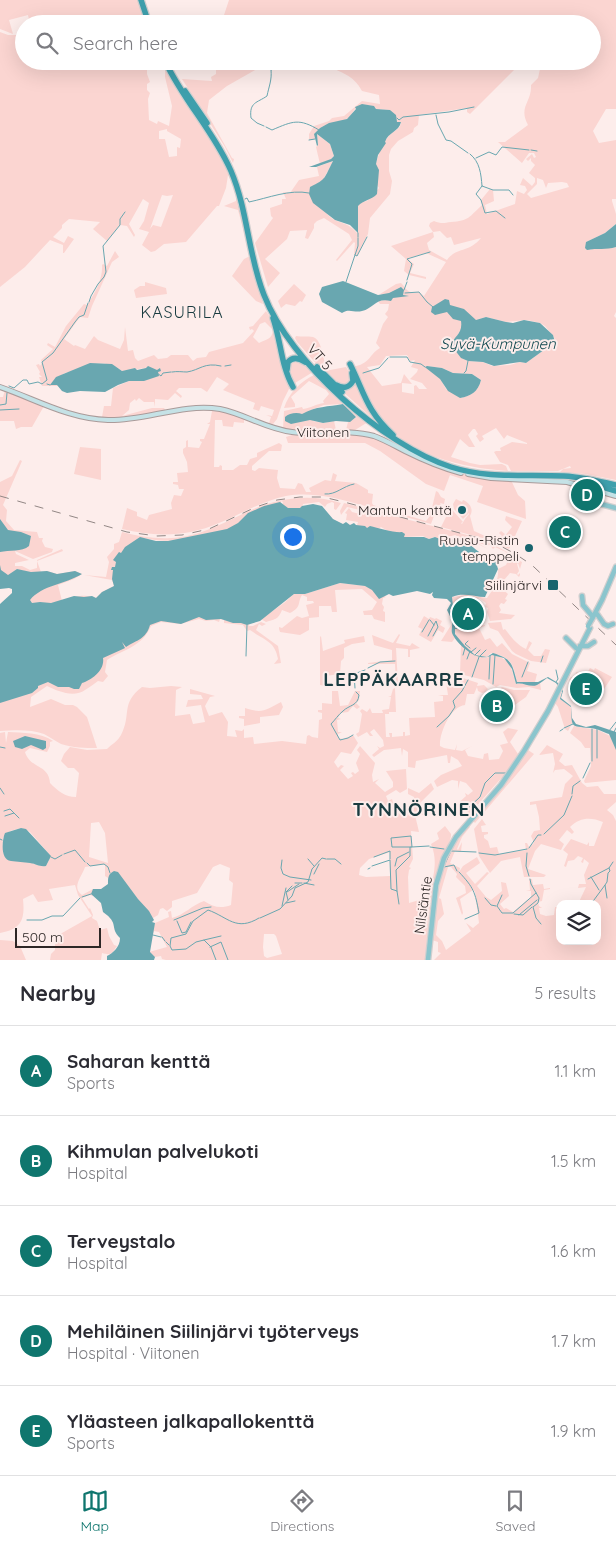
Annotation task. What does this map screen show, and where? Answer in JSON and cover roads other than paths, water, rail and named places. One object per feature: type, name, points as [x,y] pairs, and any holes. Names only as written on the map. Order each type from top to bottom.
[{"type":"highway","points":[[142,0],[147,15]]},
{"type":"highway","name":"VT 5","points":[[170,70],[181,92],[217,145],[230,169],[240,195],[261,278],[278,316],[301,350],[325,376],[393,439],[417,454],[453,468],[497,476],[565,476],[616,484]]},
{"type":"highway","name":"VT 5","points":[[254,254],[258,279],[269,307],[286,334],[314,370],[333,389],[396,438],[429,456],[471,469],[497,473],[560,473],[584,476],[616,484]]},
{"type":"highway","points":[[269,307],[279,335],[284,368],[294,386],[286,369],[290,360],[299,358],[314,370]]},
{"type":"highway","points":[[325,376],[338,386],[348,386],[353,379],[348,364],[373,420]]},
{"type":"highway","points":[[565,476],[616,491]]},
{"type":"main road","name":"Viitonen","points":[[0,386],[66,413],[97,420],[115,420],[208,408],[224,410],[265,426],[291,432],[316,434],[358,432],[380,438],[414,456],[452,470],[491,478],[567,482],[616,496]]},
{"type":"main road","points":[[600,491],[596,503],[616,508]]},
{"type":"main road","name":"Nilsiäntie","points":[[603,601],[616,567]]},
{"type":"main road","name":"Nilsiäntie","points":[[428,960],[436,885],[444,858],[456,837],[501,785],[548,711],[579,645],[616,574]]},
{"type":"main road","points":[[583,598],[584,607],[605,625],[613,624]]},
{"type":"main road","points":[[566,638],[579,645],[590,646],[594,642]]},
{"type":"water","points":[[362,104],[374,106],[376,109],[390,110],[396,115],[397,122],[401,122],[398,128],[388,136],[378,155],[376,164],[379,170],[377,194],[358,206],[358,233],[350,225],[335,220],[313,203],[309,194],[310,187],[320,182],[333,161],[316,167],[309,167],[331,159],[334,156],[330,144],[317,134],[317,146],[314,134],[329,123],[347,119],[356,109],[355,107]]},
{"type":"water","points":[[616,224],[616,247],[587,250],[585,248],[586,242],[605,233]]},
{"type":"water","points":[[343,281],[378,295],[389,293],[401,287],[404,290],[403,295],[409,296],[393,298],[391,301],[382,300],[366,310],[342,313],[322,302],[319,294],[322,287]]},
{"type":"water","name":"Syvä-Kumpunen","points":[[445,299],[449,300],[450,305],[464,309],[476,320],[486,317],[513,323],[524,320],[540,323],[553,335],[555,342],[526,363],[520,362],[494,366],[483,362],[468,361],[461,358],[451,345],[460,332],[461,321],[453,319],[447,312],[435,315],[431,312],[432,307]]},
{"type":"water","points":[[90,363],[112,364],[122,371],[135,368],[137,370],[148,366],[157,370],[160,368],[161,371],[158,372],[159,376],[144,381],[129,381],[105,392],[80,391],[67,393],[62,391],[57,385],[50,385],[56,377]]},
{"type":"water","points":[[425,367],[442,368],[453,373],[472,374],[481,380],[478,388],[473,393],[460,398],[448,391],[440,379]]},
{"type":"water","points":[[343,404],[356,417],[350,422],[336,421],[323,423],[310,420],[291,424],[285,421],[285,417],[291,414],[302,414],[317,408]]},
{"type":"water","name":"Siilinjärvi","points":[[280,502],[288,508],[300,508],[313,504],[322,506],[333,519],[343,524],[346,522],[350,525],[354,523],[367,528],[370,526],[402,532],[405,534],[404,537],[424,537],[429,539],[435,537],[445,541],[446,539],[462,540],[481,553],[482,556],[484,554],[495,559],[498,569],[485,597],[465,595],[452,597],[453,606],[450,610],[455,621],[455,634],[475,655],[463,648],[452,633],[452,621],[447,610],[451,603],[447,599],[434,598],[433,592],[430,594],[417,591],[393,596],[389,594],[379,599],[372,590],[365,586],[340,583],[305,594],[294,594],[260,621],[247,625],[221,619],[206,620],[199,617],[181,624],[161,621],[150,625],[144,636],[126,647],[122,642],[125,648],[103,658],[100,670],[90,680],[82,683],[79,689],[58,687],[48,682],[38,686],[32,693],[0,703],[0,604],[12,593],[12,589],[0,589],[0,565],[1,570],[8,575],[17,569],[31,572],[47,571],[57,574],[75,571],[82,574],[41,591],[30,600],[32,603],[51,603],[74,596],[92,596],[96,598],[102,592],[114,586],[112,579],[113,570],[111,570],[112,567],[115,567],[116,562],[113,560],[119,552],[121,553],[125,547],[140,537],[156,541],[168,541],[227,529],[238,523],[248,513]]},
{"type":"water","points":[[0,519],[8,530],[31,536],[29,546],[19,550],[0,552]]},
{"type":"water","name":"Siilinjärvi","points":[[493,653],[504,657],[508,660],[512,666],[517,682],[538,682],[548,677],[558,683],[563,691],[561,698],[571,706],[572,718],[576,724],[586,727],[595,725],[616,732],[616,750],[609,734],[573,725],[572,722],[571,707],[560,699],[562,692],[556,683],[547,678],[534,686],[516,684],[512,669],[504,658],[492,655],[487,657]]},
{"type":"water","points":[[25,736],[46,741],[46,748],[43,750],[31,745],[22,749],[15,747],[13,741]]},
{"type":"water","points":[[21,828],[26,829],[51,856],[46,866],[7,860],[3,854],[5,833]]},
{"type":"water","points":[[114,871],[118,872],[154,920],[152,922],[155,923],[150,952],[155,957],[154,960],[107,960],[107,956],[117,947],[120,938],[115,931],[113,923],[103,912],[101,903],[91,894],[93,889],[101,889],[108,884],[109,876]]},
{"type":"waterway","points":[[264,126],[251,118],[251,109],[254,104],[267,96],[271,80],[271,70]]},
{"type":"waterway","points":[[397,118],[399,120],[403,117],[474,107]]},
{"type":"waterway","points":[[436,115],[446,140],[451,141],[468,153]]},
{"type":"waterway","points":[[266,127],[272,130],[291,123],[301,122],[319,130]]},
{"type":"waterway","points":[[309,140],[315,139]]},
{"type":"waterway","points":[[476,158],[489,152],[496,155],[502,147],[529,150]]},
{"type":"waterway","points":[[531,150],[537,151]]},
{"type":"waterway","points":[[470,154],[478,164],[482,186],[493,190],[509,190],[513,195]]},
{"type":"waterway","points":[[482,186],[476,194],[481,200],[485,213],[496,211],[505,218]]},
{"type":"waterway","points":[[245,199],[247,198],[249,202],[287,193],[309,193]]},
{"type":"waterway","points":[[238,201],[241,215]]},
{"type":"waterway","points":[[89,302],[106,272],[103,246],[120,225],[120,219],[125,212]]},
{"type":"waterway","points":[[355,255],[357,256],[367,237]]},
{"type":"waterway","points":[[346,282],[358,246],[358,238]]},
{"type":"waterway","points":[[407,280],[412,264],[407,259],[430,252]]},
{"type":"waterway","points":[[404,290],[407,282]]},
{"type":"waterway","points":[[405,293],[419,292],[433,307]]},
{"type":"waterway","points":[[9,386],[14,388],[23,380],[27,380],[29,384],[38,382],[42,384],[47,380],[42,362],[53,353],[79,317],[84,315],[88,303]]},
{"type":"waterway","points":[[390,357],[407,357],[410,362],[421,364],[425,367]]},
{"type":"waterway","points":[[363,373],[379,368],[388,358]]},
{"type":"waterway","points":[[464,373],[468,361]]},
{"type":"waterway","points":[[172,372],[187,372],[210,365],[221,366]]},
{"type":"waterway","points":[[225,366],[231,365]]},
{"type":"waterway","points":[[157,373],[161,376],[163,373],[171,372]]},
{"type":"waterway","points":[[0,405],[6,404],[7,393]]},
{"type":"waterway","points":[[0,410],[19,409]]},
{"type":"waterway","points":[[325,494],[333,493],[354,484]]},
{"type":"waterway","points":[[422,632],[429,620]]},
{"type":"waterway","points":[[430,620],[434,625]]},
{"type":"waterway","points":[[428,636],[436,621],[438,627],[433,636]]},
{"type":"waterway","points":[[246,656],[247,625]]},
{"type":"waterway","points":[[453,629],[462,627]]},
{"type":"waterway","points":[[468,641],[465,644],[470,648]]},
{"type":"waterway","points":[[463,655],[465,648]]},
{"type":"waterway","points":[[471,652],[476,648]]},
{"type":"waterway","points":[[475,655],[480,650]]},
{"type":"waterway","points":[[480,656],[486,650]]},
{"type":"waterway","points":[[467,659],[470,651]]},
{"type":"waterway","points":[[493,684],[495,655]]},
{"type":"waterway","points":[[489,679],[490,656]]},
{"type":"waterway","points":[[541,662],[543,656]]},
{"type":"waterway","points":[[472,677],[479,657]]},
{"type":"waterway","points":[[368,668],[380,662],[395,661]]},
{"type":"waterway","points":[[522,677],[528,662]]},
{"type":"waterway","points":[[355,688],[354,674],[365,670]]},
{"type":"waterway","points":[[556,670],[558,679],[556,682]]},
{"type":"waterway","points":[[437,727],[449,716],[455,707],[453,701],[462,691],[468,680]]},
{"type":"waterway","points":[[353,735],[340,740],[331,724],[345,709],[357,701],[359,695],[356,692]]},
{"type":"waterway","points":[[609,731],[616,722]]},
{"type":"waterway","points":[[564,728],[573,724]]},
{"type":"waterway","points":[[597,728],[597,758]]},
{"type":"waterway","points":[[614,732],[616,728]]},
{"type":"waterway","points":[[592,729],[592,761]]},
{"type":"waterway","points":[[0,747],[5,748]]},
{"type":"waterway","points":[[583,778],[590,763]]},
{"type":"waterway","points":[[465,811],[480,797],[485,783],[495,773],[506,773]]},
{"type":"waterway","points":[[572,794],[573,786],[580,781]]},
{"type":"waterway","points":[[0,788],[4,794]]},
{"type":"waterway","points":[[544,834],[564,815],[572,796]]},
{"type":"waterway","points":[[4,811],[10,809],[14,813]]},
{"type":"waterway","points":[[5,816],[14,813],[19,818]]},
{"type":"waterway","points":[[529,848],[538,835],[541,835]]},
{"type":"waterway","points":[[397,891],[396,870],[410,856],[410,847],[412,847],[411,836],[391,838],[392,847],[410,847]]},
{"type":"waterway","points":[[412,847],[429,846]]},
{"type":"waterway","points":[[430,847],[444,849]]},
{"type":"waterway","points":[[479,853],[495,855],[527,849]]},
{"type":"waterway","points":[[64,854],[75,850],[85,862]]},
{"type":"waterway","points":[[374,857],[390,851],[390,859]]},
{"type":"waterway","points":[[444,866],[451,851],[476,852]]},
{"type":"waterway","points":[[395,866],[397,858],[409,852]]},
{"type":"waterway","points":[[527,853],[526,866],[529,876]]},
{"type":"waterway","points":[[51,857],[55,859],[62,855]]},
{"type":"waterway","points":[[260,918],[280,909],[292,896],[295,888],[308,882],[312,869],[322,858],[326,859]]},
{"type":"waterway","points":[[308,859],[314,866]]},
{"type":"waterway","points":[[327,859],[335,859],[341,864]]},
{"type":"waterway","points":[[282,860],[281,868],[283,874],[311,880]]},
{"type":"waterway","points":[[372,866],[390,860],[391,889],[397,891],[399,904]]},
{"type":"waterway","points":[[605,885],[610,871],[609,868],[613,862]]},
{"type":"waterway","points":[[87,863],[90,866],[104,864],[108,867],[110,873]]},
{"type":"waterway","points":[[314,874],[319,864]]},
{"type":"waterway","points":[[444,867],[454,865],[457,871]]},
{"type":"waterway","points":[[588,879],[609,868]]},
{"type":"waterway","points":[[459,872],[473,891],[479,913],[465,919]]},
{"type":"waterway","points":[[591,877],[599,890]]},
{"type":"waterway","points":[[530,879],[539,898],[538,903],[533,907],[536,918],[541,924]]},
{"type":"waterway","points":[[295,883],[302,883]]},
{"type":"waterway","points":[[304,883],[314,885]]},
{"type":"waterway","points":[[287,892],[299,884]]},
{"type":"waterway","points":[[594,900],[605,885],[607,898]]},
{"type":"waterway","points":[[288,900],[286,892],[292,886]]},
{"type":"waterway","points":[[282,906],[286,888]]},
{"type":"waterway","points":[[502,895],[497,906],[502,913],[513,913],[536,893]]},
{"type":"waterway","points":[[82,897],[91,894]]},
{"type":"waterway","points":[[27,920],[42,920],[52,916],[63,916],[80,898]]},
{"type":"waterway","points":[[485,898],[491,905],[496,906]]},
{"type":"waterway","points":[[519,915],[537,900]]},
{"type":"waterway","points":[[286,903],[295,901]]},
{"type":"waterway","points":[[174,920],[203,908],[211,907]]},
{"type":"waterway","points":[[514,914],[523,915],[532,907]]},
{"type":"waterway","points":[[216,960],[211,947],[204,940],[196,942],[186,949],[172,950],[170,946],[171,938],[186,934],[193,921],[208,910],[232,922],[244,924],[259,918]]},
{"type":"waterway","points":[[177,921],[182,933],[186,932],[191,922]]},
{"type":"waterway","points":[[153,935],[161,937]]},
{"type":"waterway","points":[[204,940],[221,936]]},
{"type":"waterway","points":[[162,937],[165,941]]},
{"type":"waterway","points":[[166,942],[169,945]]},
{"type":"waterway","points":[[210,947],[221,942],[228,960]]},
{"type":"railway","points":[[0,496],[127,532],[157,536],[182,535],[209,529],[256,507],[277,500],[323,497],[344,502],[486,540],[505,548],[534,567],[616,645]]},
{"type":"place","name":"Mehiläinen Siilinjärvi työterveys","points":[[587,495]]},
{"type":"place","name":"Mantun kenttä","points":[[462,510]]},
{"type":"place","name":"Terveystalo","points":[[565,532]]},
{"type":"place","name":"Ruusu-Ristin temppeli","points":[[529,548]]},
{"type":"place","name":"Siilinjärvi","points":[[553,585]]},
{"type":"place","name":"Saharan kenttä","points":[[468,614]]},
{"type":"place","name":"Yläasteen jalkapallokenttä","points":[[586,689]]},
{"type":"place","name":"Kihmulan palvelukoti","points":[[497,706]]},
{"type":"district","name":"KASURILA","points":[[182,312]]},
{"type":"district","name":"LEPPÄKAARRE","points":[[394,679]]},
{"type":"district","name":"TYNNÖRINEN","points":[[419,809]]}]
